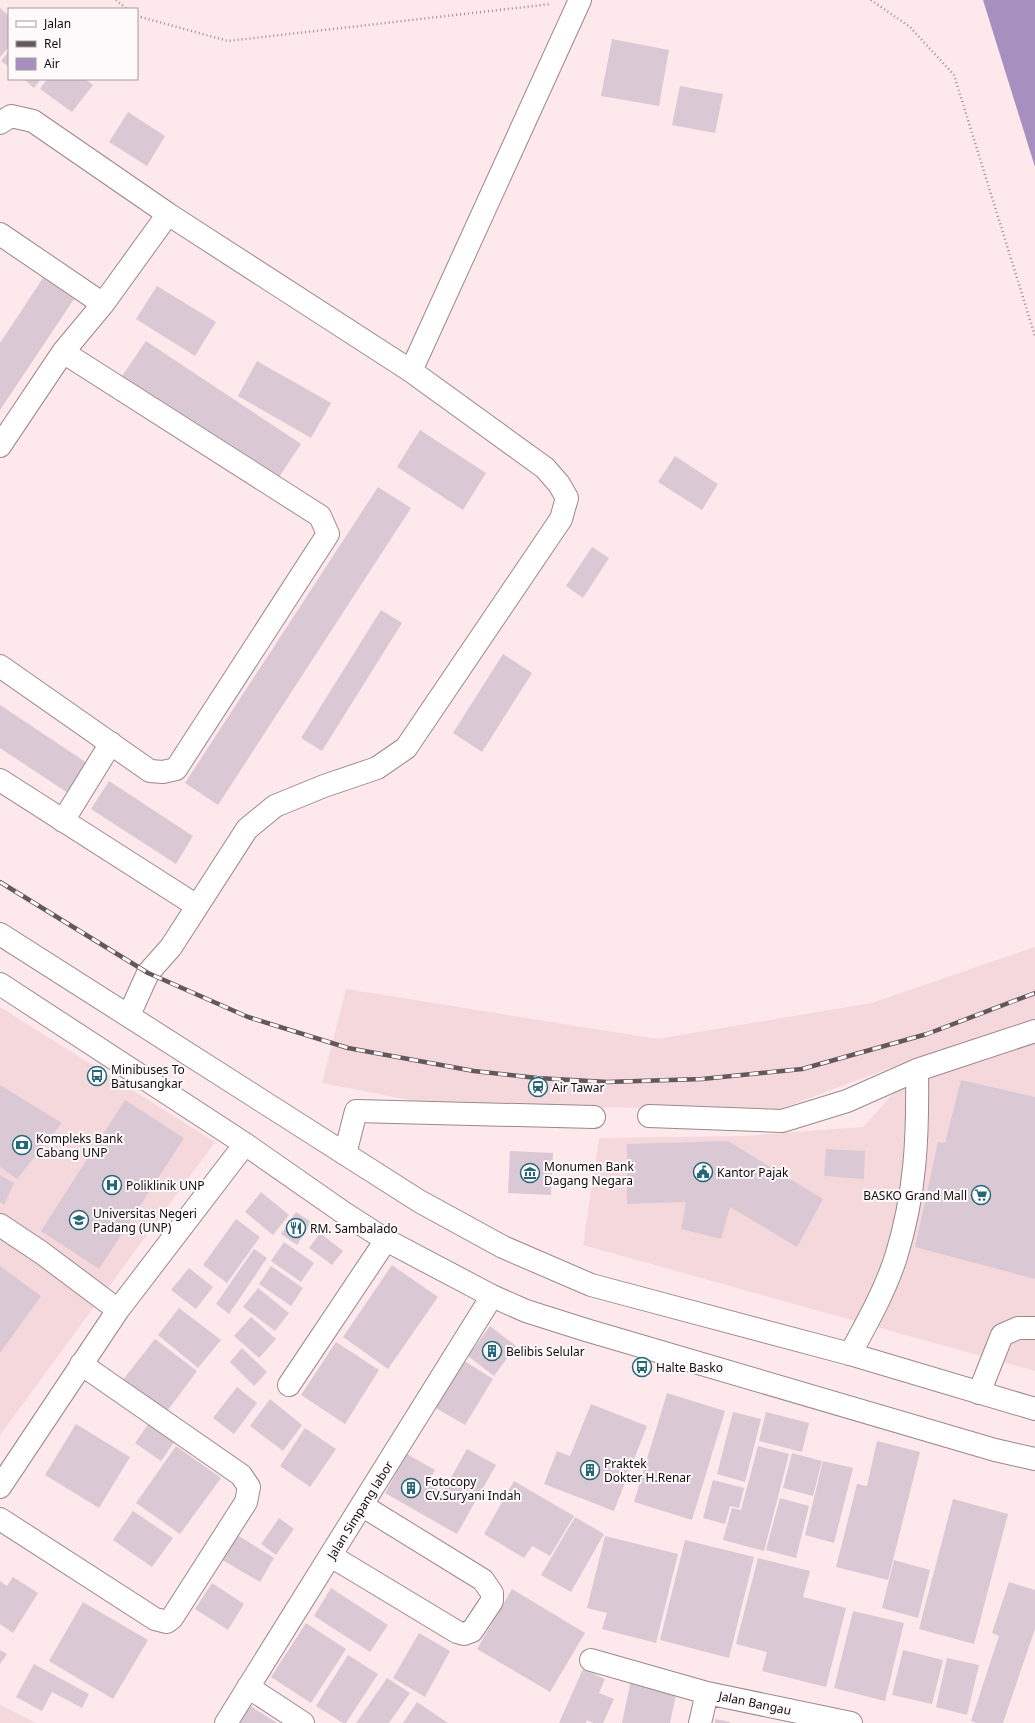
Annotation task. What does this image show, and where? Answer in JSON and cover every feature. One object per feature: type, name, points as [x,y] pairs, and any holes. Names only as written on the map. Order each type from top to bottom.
[{"type":"main road","points":[[411,371],[580,0]]},
{"type":"main road","points":[[0,123],[11,116],[33,121],[168,214],[411,371],[545,468],[559,484],[568,498],[561,519],[406,748],[377,768],[324,786],[275,806],[247,829],[171,947],[148,973],[129,1015]]},
{"type":"main road","points":[[0,446],[63,352],[103,304],[168,214]]},
{"type":"main road","points":[[0,234],[103,304]]},
{"type":"main road","points":[[0,666],[150,771],[163,772],[176,769],[328,534],[320,516],[63,352]]},
{"type":"main road","points":[[63,821],[112,743]]},
{"type":"main road","points":[[0,780],[197,906]]},
{"type":"main road","points":[[0,934],[419,1201],[503,1247],[591,1285],[850,1354],[1035,1409]]},
{"type":"main road","points":[[0,984],[245,1144],[344,1213],[386,1240],[492,1296],[526,1310],[594,1333],[995,1450],[1035,1459]]},
{"type":"main road","points":[[649,1116],[782,1121],[847,1101],[917,1070],[1035,1031]]},
{"type":"main road","points":[[850,1354],[877,1303],[896,1258],[912,1196],[918,1135],[917,1070]]},
{"type":"main road","points":[[345,1154],[356,1112],[594,1117]]},
{"type":"main road","points":[[0,1487],[118,1310],[245,1144]]},
{"type":"main road","points":[[0,1225],[48,1257],[118,1310]]},
{"type":"main road","points":[[289,1385],[386,1240]]},
{"type":"main road","name":"Jalan Simpang labor","points":[[226,1723],[363,1506],[492,1296]]},
{"type":"main road","points":[[979,1393],[1002,1335],[1018,1328],[1035,1328]]},
{"type":"main road","points":[[0,1519],[155,1619],[167,1622],[172,1618],[246,1502],[249,1486],[241,1475],[81,1364]]},
{"type":"main road","points":[[331,1556],[457,1632],[464,1634],[472,1631],[492,1601],[492,1593],[484,1580],[363,1506]]},
{"type":"main road","name":"Jalan Bangau","points":[[591,1660],[707,1693],[851,1723]]},
{"type":"main road","points":[[248,1687],[303,1723]]},
{"type":"main road","points":[[700,1723],[707,1693]]},
{"type":"path","points":[[116,0],[127,8]]},
{"type":"path","points":[[138,16],[228,41],[580,0]]},
{"type":"path","points":[[871,0],[910,27],[954,75],[1035,336]]},
{"type":"shaded area","points":[[1035,947],[1035,1371],[583,1245],[599,1138],[743,1136],[863,1127],[930,1053],[780,1109],[440,1106],[322,1083],[346,989],[657,1039],[872,1003]]},
{"type":"shaded area","name":"Universitas Negeri Padang (UNP)","points":[[0,1007],[215,1142],[0,1435]]},
{"type":"shaded area","points":[[0,1705],[36,1723],[0,1723]]},
{"type":"water","points":[[983,0],[1035,0],[1035,167]]},
{"type":"building","points":[[0,8],[8,15],[8,48],[0,57]]},
{"type":"building","points":[[612,39],[669,50],[659,106],[601,96]]},
{"type":"building","points":[[8,52],[8,66],[1,61]]},
{"type":"building","points":[[25,80],[40,80],[34,88]]},
{"type":"building","points":[[46,80],[86,80],[93,85],[72,112],[40,89]]},
{"type":"building","points":[[680,86],[723,94],[715,133],[672,125]]},
{"type":"building","points":[[128,112],[165,136],[147,166],[109,142]]},
{"type":"building","points":[[43,278],[74,299],[0,410],[0,343]]},
{"type":"building","points":[[157,286],[216,322],[195,356],[136,319]]},
{"type":"building","points":[[146,341],[301,444],[275,483],[120,379]]},
{"type":"building","points":[[257,361],[331,403],[311,438],[238,396]]},
{"type":"building","points":[[420,430],[486,473],[463,510],[397,467]]},
{"type":"building","points":[[675,456],[718,484],[702,510],[658,482]]},
{"type":"building","points":[[378,487],[411,508],[218,805],[185,783]]},
{"type":"building","points":[[592,547],[609,558],[583,598],[566,586]]},
{"type":"building","points":[[381,610],[402,623],[322,751],[301,738]]},
{"type":"building","points":[[503,654],[532,673],[482,752],[453,733]]},
{"type":"building","points":[[0,705],[87,763],[68,793],[0,748]]},
{"type":"building","points":[[109,781],[193,836],[176,864],[91,809]]},
{"type":"building","name":"BASKO Grand Mall","points":[[961,1080],[1035,1097],[1035,1279],[915,1247],[938,1142],[945,1143]]},
{"type":"building","name":"Kompleks Bank Cabang UNP","points":[[0,1085],[62,1123],[17,1179],[0,1167]]},
{"type":"building","name":"Poliklinik UNP","points":[[125,1100],[184,1138],[99,1269],[41,1231]]},
{"type":"building","name":"Kantor Pajak","points":[[728,1141],[823,1199],[797,1247],[730,1207],[721,1239],[681,1229],[686,1202],[627,1204],[627,1144]]},
{"type":"building","points":[[826,1149],[865,1151],[864,1179],[824,1176]]},
{"type":"building","name":"Monumen Bank Dagang Negara","points":[[510,1151],[553,1153],[551,1195],[508,1193]]},
{"type":"building","points":[[0,1175],[14,1183],[4,1205],[0,1202]]},
{"type":"building","points":[[261,1192],[289,1215],[273,1235],[245,1212]]},
{"type":"building","name":"RM. Sambalado","points":[[296,1212],[311,1222],[297,1245],[281,1234]]},
{"type":"building","points":[[236,1219],[260,1237],[227,1283],[203,1265]]},
{"type":"building","points":[[320,1233],[343,1251],[332,1265],[309,1248]]},
{"type":"building","points":[[284,1242],[314,1263],[301,1282],[271,1261]]},
{"type":"building","points":[[254,1249],[267,1258],[229,1314],[216,1304]]},
{"type":"building","points":[[392,1265],[438,1297],[388,1369],[343,1337]]},
{"type":"building","points":[[0,1266],[41,1296],[0,1353]]},
{"type":"building","points":[[271,1266],[303,1288],[291,1306],[259,1284]]},
{"type":"building","points":[[189,1268],[213,1287],[196,1309],[171,1290]]},
{"type":"building","points":[[258,1288],[289,1313],[275,1331],[243,1307]]},
{"type":"building","points":[[179,1308],[221,1340],[198,1368],[158,1335]]},
{"type":"building","points":[[251,1317],[276,1339],[259,1358],[234,1336]]},
{"type":"building","name":"Belibis Selular","points":[[490,1326],[516,1346],[494,1376],[468,1356]]},
{"type":"building","points":[[155,1339],[197,1371],[165,1414],[122,1381]]},
{"type":"building","points":[[336,1342],[379,1370],[345,1424],[301,1395]]},
{"type":"building","points":[[242,1348],[267,1372],[254,1386],[230,1362]]},
{"type":"building","points":[[463,1360],[493,1379],[465,1425],[434,1407]]},
{"type":"building","points":[[237,1387],[257,1403],[234,1434],[213,1418]]},
{"type":"building","points":[[667,1393],[725,1411],[692,1520],[634,1502]]},
{"type":"building","points":[[270,1399],[302,1425],[283,1451],[250,1426]]},
{"type":"building","name":"Praktek Dokter H.Renar","points":[[591,1404],[647,1426],[614,1511],[544,1484],[557,1451],[570,1456]]},
{"type":"building","points":[[733,1412],[761,1419],[745,1482],[717,1474]]},
{"type":"building","points":[[766,1412],[809,1423],[802,1452],[759,1441]]},
{"type":"building","points":[[151,1420],[177,1438],[161,1461],[135,1443]]},
{"type":"building","points":[[76,1424],[130,1457],[99,1508],[45,1475]]},
{"type":"building","points":[[305,1428],[336,1449],[310,1487],[280,1466]]},
{"type":"building","points":[[877,1441],[920,1452],[888,1580],[836,1567],[857,1484],[867,1486]]},
{"type":"building","points":[[176,1446],[221,1478],[180,1534],[136,1503]]},
{"type":"building","points":[[758,1446],[789,1454],[764,1551],[723,1540],[732,1508],[741,1510]]},
{"type":"building","name":"Fotocopy CV.Suryani Indah","points":[[467,1449],[496,1465],[457,1534],[385,1493],[407,1454],[435,1470],[427,1484],[443,1492]]},
{"type":"building","points":[[792,1453],[822,1461],[813,1496],[783,1488]]},
{"type":"building","points":[[823,1461],[853,1468],[834,1543],[805,1535]]},
{"type":"building","points":[[713,1480],[744,1488],[739,1508],[730,1506],[725,1524],[703,1518]]},
{"type":"building","points":[[514,1481],[574,1516],[550,1556],[532,1546],[524,1558],[484,1534]]},
{"type":"building","points":[[780,1498],[809,1506],[796,1558],[766,1550]]},
{"type":"building","points":[[953,1499],[1008,1514],[974,1644],[919,1629]]},
{"type":"building","points":[[133,1511],[173,1538],[152,1567],[113,1540]]},
{"type":"building","points":[[575,1517],[604,1534],[571,1592],[541,1575]]},
{"type":"building","points":[[279,1518],[294,1529],[276,1555],[261,1544]]},
{"type":"building","points":[[234,1533],[274,1558],[260,1582],[219,1558]]},
{"type":"building","points":[[605,1536],[678,1554],[656,1643],[602,1629],[607,1613],[587,1608]]},
{"type":"building","points":[[685,1540],[754,1557],[729,1658],[660,1640]]},
{"type":"building","points":[[758,1558],[810,1571],[803,1597],[846,1608],[826,1687],[762,1671],[767,1652],[736,1644]]},
{"type":"building","points":[[894,1560],[930,1570],[918,1618],[882,1608]]},
{"type":"building","points":[[13,1577],[38,1593],[13,1633],[0,1624],[0,1581],[7,1586]]},
{"type":"building","points":[[1009,1582],[1035,1590],[1035,1629],[1003,1723],[976,1723],[971,1721],[999,1636],[992,1633]]},
{"type":"building","points":[[212,1583],[244,1604],[228,1630],[195,1609]]},
{"type":"building","points":[[331,1588],[388,1625],[370,1652],[314,1616]]},
{"type":"building","points":[[512,1589],[585,1633],[550,1692],[477,1649]]},
{"type":"building","points":[[83,1602],[148,1640],[113,1699],[49,1661]]},
{"type":"building","points":[[853,1611],[904,1623],[885,1701],[834,1688]]},
{"type":"building","points":[[306,1623],[346,1649],[311,1703],[271,1677]]},
{"type":"building","points":[[419,1633],[450,1651],[425,1697],[393,1678]]},
{"type":"building","points":[[0,1650],[7,1654],[0,1664]]},
{"type":"building","points":[[903,1650],[943,1660],[932,1704],[892,1695]]},
{"type":"building","points":[[348,1655],[378,1674],[346,1723],[343,1723],[316,1706]]},
{"type":"building","points":[[947,1658],[979,1665],[967,1715],[936,1707]]},
{"type":"building","points":[[34,1664],[89,1694],[82,1708],[52,1692],[42,1711],[16,1697]]},
{"type":"building","points":[[583,1669],[605,1679],[599,1693],[614,1699],[603,1723],[593,1723],[587,1720],[586,1723],[559,1723]]},
{"type":"building","points":[[387,1678],[410,1693],[389,1723],[356,1723]]},
{"type":"building","points":[[631,1680],[677,1690],[670,1723],[622,1723]]},
{"type":"building","points":[[417,1702],[448,1723],[403,1723]]},
{"type":"building","points":[[246,1703],[277,1723],[233,1723]]},
{"type":"building","points":[[715,1719],[730,1722],[730,1723],[715,1723]]},
{"type":"railway","points":[[0,882],[148,973],[248,1017],[348,1048],[474,1071],[537,1078],[607,1082],[702,1079],[802,1069],[927,1034],[1035,993]]},
{"type":"place","name":"Minibuses To Batusangkar","points":[[97,1076]]},
{"type":"place","name":"Air Tawar","points":[[538,1087]]},
{"type":"place","name":"Kompleks Bank Cabang UNP","points":[[22,1145]]},
{"type":"place","name":"Kantor Pajak","points":[[703,1172]]},
{"type":"place","name":"Monumen Bank Dagang Negara","points":[[530,1173]]},
{"type":"place","name":"Poliklinik UNP","points":[[112,1185]]},
{"type":"place","name":"BASKO Grand Mall","points":[[981,1195]]},
{"type":"place","name":"Universitas Negeri Padang (UNP)","points":[[79,1220]]},
{"type":"place","name":"RM. Sambalado","points":[[296,1228]]},
{"type":"place","name":"Belibis Selular","points":[[492,1351]]},
{"type":"place","name":"Halte Basko","points":[[642,1367]]},
{"type":"place","name":"Praktek Dokter H.Renar","points":[[590,1470]]},
{"type":"place","name":"Fotocopy CV.Suryani Indah","points":[[411,1488]]}]
